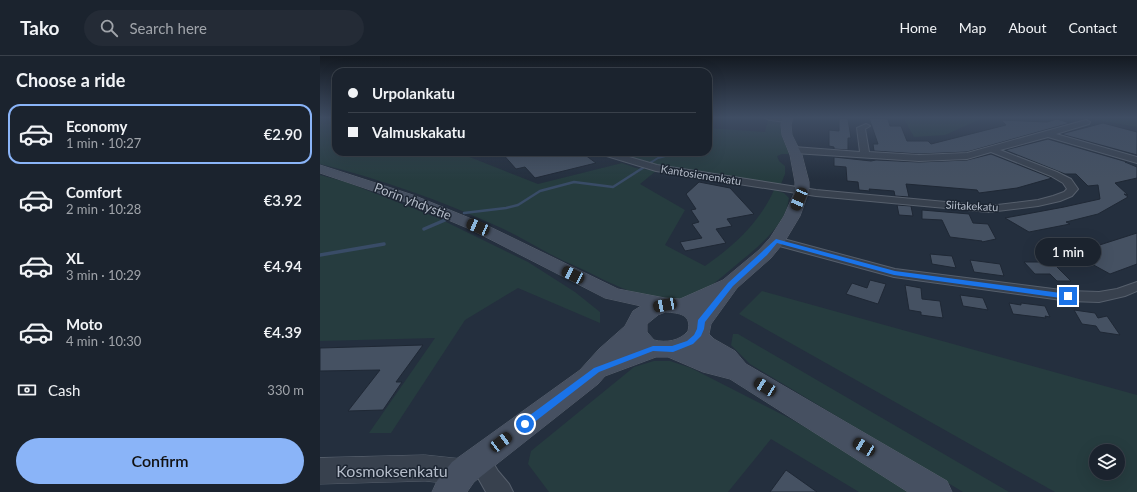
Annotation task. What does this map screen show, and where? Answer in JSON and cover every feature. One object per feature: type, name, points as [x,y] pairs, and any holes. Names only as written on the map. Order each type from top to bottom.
[{"type":"main road","points":[[596,370],[661,349],[686,344],[699,329],[730,284],[765,254],[776,241],[792,216],[802,191],[799,166],[788,137]]},
{"type":"main road","name":"Porin yhdystie","points":[[320,169],[408,198],[478,227],[612,294],[674,306]]},
{"type":"main road","points":[[463,475],[596,370],[607,355],[635,326],[643,314],[649,310],[674,306],[730,284]]},
{"type":"main road","name":"Porin yhdystie","points":[[612,294],[619,304],[630,313],[635,326]]},
{"type":"main road","points":[[674,306],[696,313],[699,329],[706,345],[727,358],[737,371]]},
{"type":"main road","points":[[635,326],[639,341],[712,366],[737,371],[936,492]]},
{"type":"street","points":[[862,137],[865,154]]},
{"type":"street","points":[[794,150],[919,158],[949,158],[967,156],[993,150],[1036,137]]},
{"type":"street","points":[[1059,137],[1137,160]]},
{"type":"street","name":"Siitakekatu","points":[[802,191],[990,209],[1051,200],[1068,194],[1073,189],[1067,181],[1054,174],[993,150]]},
{"type":"street","name":"Kantosienenkatu","points":[[616,156],[656,168],[802,191]]},
{"type":"street","points":[[776,241],[894,273],[1061,296],[1099,297],[1120,293],[1137,286]]},
{"type":"street","name":"Kosmoksenkatu","points":[[320,471],[425,468],[463,475]]},
{"type":"street","points":[[463,475],[490,479],[501,492]]},
{"type":"green space","points":[[320,137],[332,137],[332,156],[467,156],[538,184],[622,163],[636,168],[656,171],[640,184],[685,210],[665,245],[705,266],[726,250],[745,232],[761,213],[774,190],[784,193],[789,198],[784,215],[779,223],[767,238],[754,250],[698,294],[680,300],[670,300],[650,297],[629,291],[610,283],[556,257],[506,230],[456,208],[411,191],[320,164]]},
{"type":"green space","points":[[712,137],[782,137],[789,154],[777,156],[779,161],[785,166],[785,174],[781,184],[656,165],[630,157],[712,156]]},
{"type":"green space","points":[[320,175],[346,182],[438,218],[528,262],[575,292],[600,312],[600,323],[518,288],[465,320],[391,433],[369,433],[435,338],[320,341]]},
{"type":"green space","points":[[762,291],[1137,395],[1137,492],[1055,492],[739,314]]},
{"type":"green space","points":[[733,334],[738,334],[1009,492],[963,492],[750,364],[731,345]]},
{"type":"green space","points":[[654,361],[670,361],[691,368],[789,418],[879,469],[912,492],[859,492],[771,439],[728,492],[549,492],[528,464],[531,451],[634,367]]},
{"type":"building","points":[[829,137],[851,137],[848,138],[848,150],[834,149],[834,147],[829,146]]},
{"type":"building","points":[[876,137],[906,137],[907,141],[928,141],[931,144],[957,137],[1019,137],[967,152],[919,154],[874,151],[873,144],[878,144]]},
{"type":"building","points":[[1073,137],[1137,137],[1137,155]]},
{"type":"building","points":[[1048,139],[1127,162],[1125,162],[1137,167],[1137,178],[1115,183],[1128,195],[1124,194],[1128,197],[1098,214],[1066,222],[1070,224],[1029,232],[1005,218],[1100,199],[1098,185],[1088,186],[1076,174],[1065,174],[1005,150]]},
{"type":"building","points":[[991,154],[1052,178],[1017,188],[979,193],[977,190],[906,184],[909,197],[895,196],[894,191],[869,189],[870,191],[859,190],[858,182],[847,181],[846,167],[834,166],[834,157],[871,161],[919,162],[967,160]]},
{"type":"building","points":[[505,156],[586,156],[596,163],[535,178],[525,167],[516,169]]},
{"type":"building","points":[[699,182],[730,188],[754,214],[727,219],[732,226],[716,229],[726,243],[685,251],[680,242],[702,238],[692,224],[699,222],[691,210],[696,209],[686,194]]},
{"type":"building","points":[[897,205],[911,206],[913,216],[899,215]]},
{"type":"building","points":[[922,210],[969,214],[973,223],[988,224],[996,239],[982,242],[950,237],[942,220],[922,219]]},
{"type":"building","points":[[1137,233],[1137,264],[1110,274],[1090,263],[1055,265],[1071,281],[1057,281],[1050,274],[1035,274],[1024,262],[1049,262],[1041,255],[1092,252],[1087,249]]},
{"type":"building","points":[[930,254],[952,256],[956,268],[932,264]]},
{"type":"building","points":[[970,260],[1000,264],[1004,276],[974,272]]},
{"type":"building","points":[[870,280],[886,284],[878,304],[846,294],[852,283],[867,288]]},
{"type":"building","points":[[905,285],[921,288],[922,299],[940,301],[943,318],[921,315],[921,312],[909,310]]},
{"type":"building","points":[[960,295],[983,298],[988,310],[963,306]]},
{"type":"building","points":[[1009,303],[1045,306],[1050,317],[1045,316],[1046,318],[1013,314]]},
{"type":"building","points":[[1074,310],[1095,313],[1098,318],[1107,316],[1120,335],[1100,332],[1096,326],[1082,324]]},
{"type":"building","points":[[423,345],[396,382],[402,382],[383,410],[348,411],[380,370],[320,371],[320,348]]},
{"type":"building","points":[[786,470],[817,492],[770,492]]},
{"type":"waterway","points":[[650,163],[658,158],[665,156]]},
{"type":"waterway","points":[[464,213],[506,208],[518,205],[540,191],[574,182],[613,187],[652,162]]},
{"type":"waterway","points":[[424,229],[445,220]]},
{"type":"waterway","points":[[320,255],[384,244]]},
{"type":"route","points":[[525,424],[589,377],[596,370],[653,349],[673,349],[690,342],[697,336],[701,329],[701,322],[722,297],[730,284],[749,266],[765,254],[776,241],[894,273],[1068,296]]}]
